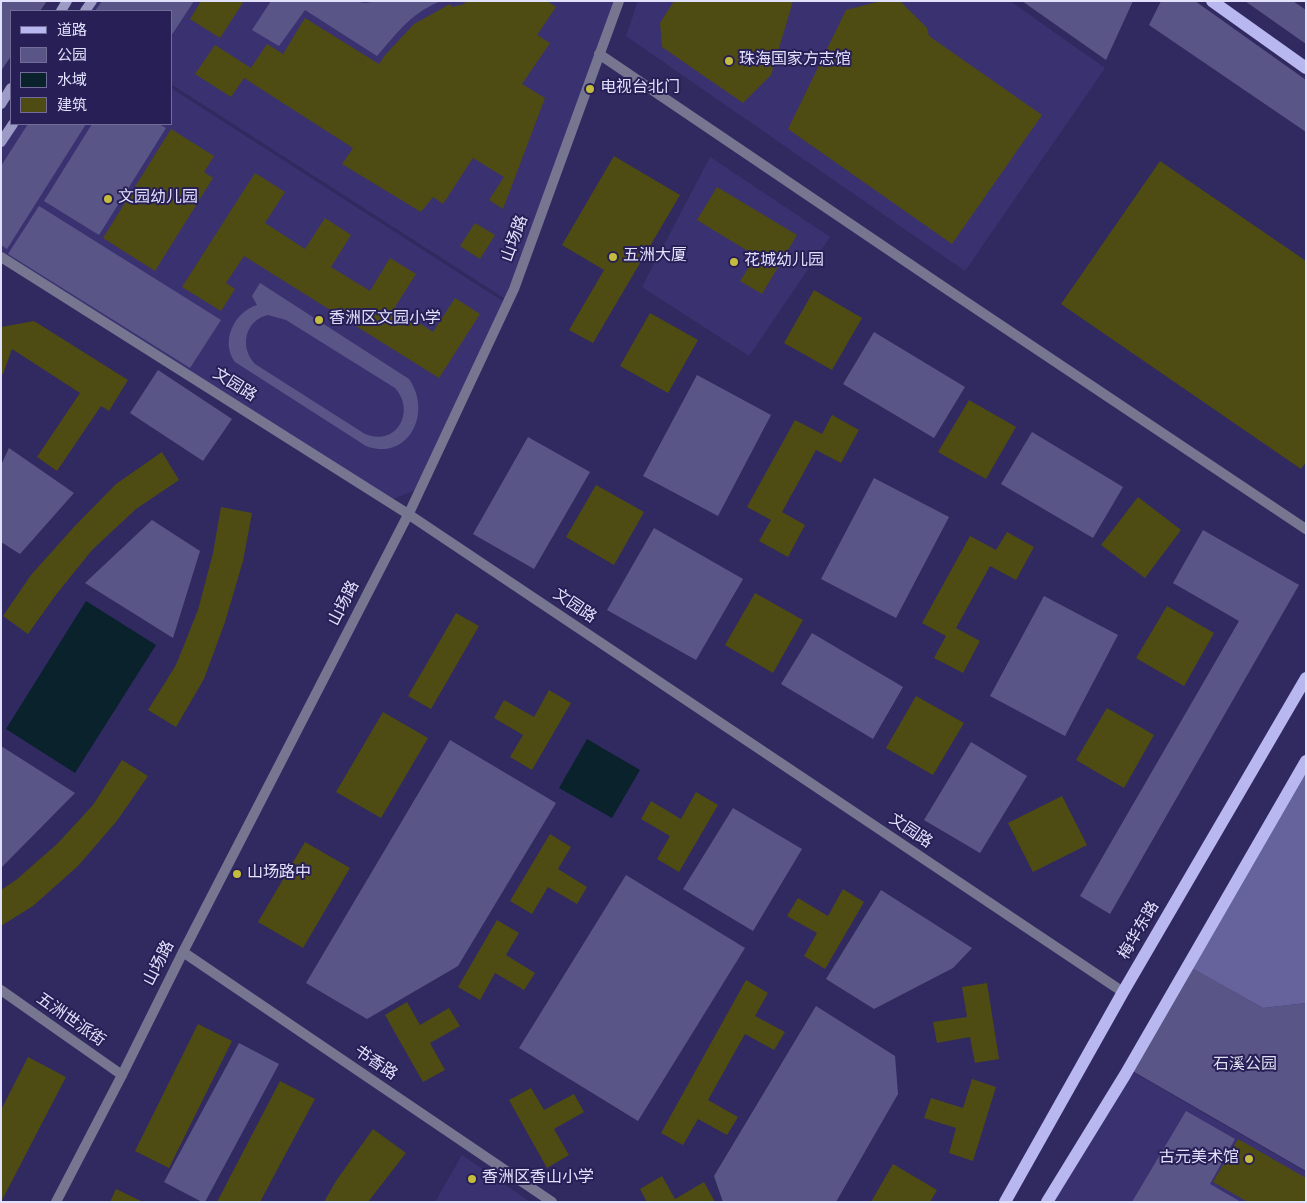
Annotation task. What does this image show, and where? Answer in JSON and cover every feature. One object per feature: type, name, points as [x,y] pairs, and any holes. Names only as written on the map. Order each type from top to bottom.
[{"type":"main road","points":[[1212,1],[1306,68]]},
{"type":"main road","points":[[1,104],[10,90]]},
{"type":"main road","points":[[1,142],[12,125]]},
{"type":"main road","name":"梅华东路","points":[[1005,1202],[1123,992],[1306,678]]},
{"type":"main road","points":[[1047,1202],[1125,1075],[1306,761]]},
{"type":"street","name":"山场路","points":[[56,1202],[122,1075],[182,952],[408,514],[514,289],[619,1]]},
{"type":"street","points":[[599,54],[1306,529]]},
{"type":"street","name":"文园路","points":[[1,256],[408,514],[1123,992]]},
{"type":"street","name":"书香路","points":[[182,952],[552,1202]]},
{"type":"street","name":"五洲世派街","points":[[1,990],[122,1075]]},
{"type":"shaded area","points":[[94,1],[614,1],[507,300],[172,85],[172,10],[88,10]]},
{"type":"shaded area","points":[[638,1],[1010,1],[1105,68],[965,271],[626,36]]},
{"type":"shaded area","name":"香洲区文园小学","points":[[172,89],[507,304],[420,488],[388,501],[1,257],[1,142],[12,125],[172,125]]},
{"type":"shaded area","name":"花城幼儿园","points":[[710,157],[830,237],[749,356],[642,287]]},
{"type":"shaded area","points":[[1306,762],[1306,1003],[1263,1008],[1188,966]]},
{"type":"shaded area","name":"古元美术馆","points":[[1129,1070],[1306,1172],[1306,1202],[1048,1202]]},
{"type":"shaded area","name":"香洲区香山小学","points":[[462,1155],[530,1202],[435,1202]]},
{"type":"green space","points":[[1,1],[47,1],[41,10],[10,10],[10,58],[1,71]]},
{"type":"green space","points":[[102,1],[194,1],[172,34],[172,10],[96,10]]},
{"type":"green space","points":[[271,1],[354,1],[365,3],[378,1],[441,1],[413,17],[377,56],[305,10],[279,46],[252,30]]},
{"type":"green space","points":[[1022,1],[1133,1],[1106,60]]},
{"type":"green space","points":[[1161,1],[1195,1],[1306,80],[1306,132],[1149,25]]},
{"type":"green space","points":[[1245,1],[1293,1],[1306,10],[1306,44]]},
{"type":"green space","points":[[27,125],[85,125],[7,249],[1,245],[1,166]]},
{"type":"green space","points":[[91,125],[161,125],[166,128],[99,235],[44,201]]},
{"type":"green space","points":[[39,206],[221,320],[190,368],[8,254]]},
{"type":"green space","points":[[260,283],[409,379],[416,392],[417,419],[412,431],[404,441],[394,447],[381,449],[366,446],[235,362],[229,346],[229,337],[236,321],[242,314],[257,305],[252,296]],"holes":[[[268,315],[286,320],[395,388],[401,397],[404,407],[400,424],[394,431],[386,436],[376,437],[365,434],[255,364],[247,350],[246,342],[247,335],[254,322]]]},
{"type":"green space","points":[[874,332],[965,387],[934,438],[843,384]]},
{"type":"green space","points":[[158,370],[232,419],[203,461],[130,413]]},
{"type":"green space","points":[[697,375],[771,415],[718,516],[643,476]]},
{"type":"green space","points":[[1032,432],[1123,487],[1093,538],[1001,484]]},
{"type":"green space","points":[[528,437],[590,472],[534,569],[473,534]]},
{"type":"green space","points":[[9,448],[74,493],[20,554],[1,542],[1,465]]},
{"type":"green space","points":[[874,478],[949,517],[896,618],[821,579]]},
{"type":"green space","points":[[152,520],[200,551],[173,638],[85,583]]},
{"type":"green space","points":[[654,528],[743,579],[696,660],[607,610]]},
{"type":"green space","points":[[1203,530],[1299,585],[1110,914],[1080,896],[1239,621],[1173,583]]},
{"type":"green space","points":[[1044,596],[1118,635],[1065,736],[990,696]]},
{"type":"green space","points":[[812,633],[903,687],[873,739],[781,684]]},
{"type":"green space","points":[[450,740],[556,803],[458,966],[367,1019],[306,983]]},
{"type":"green space","points":[[971,742],[1027,776],[980,853],[924,820]]},
{"type":"green space","points":[[1,746],[75,793],[1,868]]},
{"type":"green space","points":[[733,808],[802,849],[753,931],[683,889]]},
{"type":"green space","points":[[626,875],[745,948],[638,1121],[519,1048]]},
{"type":"green space","points":[[881,890],[972,948],[953,968],[874,1009],[826,979]]},
{"type":"green space","name":"石溪公园","points":[[1188,966],[1263,1008],[1306,1003],[1306,1171],[1129,1069]]},
{"type":"green space","points":[[816,1006],[895,1056],[898,1094],[836,1202],[723,1202],[714,1176]]},
{"type":"green space","points":[[239,1043],[279,1064],[205,1202],[202,1202],[164,1182]]},
{"type":"green space","points":[[1186,1111],[1235,1139],[1210,1184],[1241,1202],[1132,1202]]},
{"type":"water","points":[[86,601],[156,645],[75,773],[6,729]]},
{"type":"water","points":[[587,739],[640,770],[612,818],[559,788]]},
{"type":"building","points":[[201,1],[244,1],[220,38],[190,19]]},
{"type":"building","points":[[466,1],[547,1],[556,7],[537,35],[550,43],[522,84],[545,98],[503,209],[489,200],[504,177],[473,158],[443,204],[433,197],[421,212],[342,164],[353,148],[244,78],[231,97],[195,74],[215,45],[251,68],[267,44],[283,54],[305,18],[379,64],[414,24],[450,4],[452,7],[464,4]]},
{"type":"building","name":"珠海国家方志馆","points":[[674,1],[793,1],[771,75],[743,103],[662,47],[660,23]]},
{"type":"building","points":[[881,1],[900,1],[927,28],[929,36],[1042,115],[952,244],[788,129],[846,10]]},
{"type":"building","points":[[171,129],[214,156],[204,172],[213,178],[155,271],[103,238]]},
{"type":"building","name":"五洲大厦","points":[[614,156],[680,195],[593,343],[569,330],[604,270],[562,245]]},
{"type":"building","points":[[1160,161],[1306,261],[1306,462],[1301,469],[1061,304]]},
{"type":"building","points":[[255,173],[285,192],[265,223],[305,249],[325,218],[351,235],[331,267],[370,291],[390,258],[416,274],[395,307],[433,332],[455,298],[480,314],[439,378],[244,256],[226,283],[235,289],[221,311],[182,287]]},
{"type":"building","points":[[717,187],[797,235],[762,294],[740,281],[756,256],[697,220]]},
{"type":"building","points":[[475,223],[495,235],[480,259],[460,246]]},
{"type":"building","points":[[814,290],[862,318],[832,370],[784,343]]},
{"type":"building","points":[[650,313],[698,340],[668,393],[620,366]]},
{"type":"building","points":[[34,321],[128,380],[109,411],[101,406],[57,471],[37,457],[80,393],[12,349],[3,374],[1,374],[1,327]]},
{"type":"building","points":[[969,400],[1016,427],[986,479],[938,452]]},
{"type":"building","points":[[832,415],[859,430],[841,463],[816,450],[782,512],[805,525],[788,557],[759,541],[771,520],[747,507],[795,420],[822,434]]},
{"type":"building","points":[[162,452],[179,480],[136,509],[92,550],[55,596],[28,634],[3,616],[31,575],[73,528],[116,484]]},
{"type":"building","points":[[596,485],[644,512],[614,565],[566,537]]},
{"type":"building","points":[[1138,497],[1181,530],[1145,578],[1101,545]]},
{"type":"building","points":[[221,507],[252,513],[243,561],[225,622],[204,679],[176,727],[148,710],[176,665],[198,610],[213,553]]},
{"type":"building","points":[[1007,532],[1034,547],[1016,580],[990,566],[956,628],[980,641],[963,673],[934,658],[946,636],[922,623],[970,536],[996,550]]},
{"type":"building","points":[[755,593],[803,620],[773,673],[725,645]]},
{"type":"building","points":[[1167,606],[1214,633],[1184,686],[1136,658]]},
{"type":"building","points":[[456,613],[479,626],[431,709],[408,696]]},
{"type":"building","points":[[549,690],[571,703],[532,770],[510,757],[523,735],[494,718],[504,700],[534,717]]},
{"type":"building","points":[[916,696],[964,723],[933,775],[886,748]]},
{"type":"building","points":[[1107,708],[1154,735],[1124,788],[1076,760]]},
{"type":"building","points":[[383,712],[428,738],[381,818],[336,792]]},
{"type":"building","points":[[122,760],[148,776],[116,822],[78,866],[33,906],[1,926],[1,890],[16,880],[57,844],[93,805]]},
{"type":"building","points":[[696,792],[718,805],[679,872],[657,859],[670,836],[641,819],[651,801],[681,819]]},
{"type":"building","points":[[1062,796],[1087,845],[1033,872],[1008,823]]},
{"type":"building","points":[[550,834],[571,847],[558,869],[587,887],[577,904],[548,887],[532,914],[510,901]]},
{"type":"building","points":[[305,842],[350,868],[303,948],[258,922]]},
{"type":"building","points":[[843,889],[864,902],[825,969],[804,956],[817,933],[787,916],[798,898],[828,916]]},
{"type":"building","points":[[497,920],[519,933],[506,955],[535,973],[524,990],[495,973],[480,1000],[458,987]]},
{"type":"building","points":[[746,980],[768,993],[755,1016],[785,1032],[774,1050],[745,1034],[708,1100],[738,1117],[727,1135],[698,1119],[683,1145],[661,1133]]},
{"type":"building","points":[[987,983],[999,1059],[975,1063],[970,1037],[937,1043],[933,1022],[967,1017],[962,987]]},
{"type":"building","points":[[407,1002],[420,1025],[449,1008],[460,1026],[430,1043],[445,1070],[423,1082],[385,1015]]},
{"type":"building","points":[[198,1024],[232,1041],[169,1168],[135,1151]]},
{"type":"building","points":[[28,1057],[66,1077],[1,1202],[1,1110]]},
{"type":"building","points":[[972,1079],[996,1087],[973,1161],[949,1153],[956,1128],[924,1118],[931,1098],[963,1108]]},
{"type":"building","points":[[280,1081],[315,1099],[260,1202],[217,1202]]},
{"type":"building","points":[[531,1088],[544,1110],[574,1094],[584,1112],[554,1129],[569,1155],[547,1168],[509,1100]]},
{"type":"building","points":[[373,1129],[406,1153],[368,1202],[324,1202],[336,1181]]},
{"type":"building","name":"古元美术馆","points":[[1238,1139],[1306,1178],[1306,1202],[1248,1202],[1213,1182]]},
{"type":"building","points":[[893,1164],[937,1190],[930,1202],[871,1202]]},
{"type":"building","points":[[662,1176],[675,1199],[704,1182],[715,1202],[647,1202],[640,1189]]},
{"type":"building","points":[[116,1189],[143,1202],[110,1202]]},
{"type":"place","name":"珠海国家方志馆","points":[[729,61]]},
{"type":"place","name":"电视台北门","points":[[590,89]]},
{"type":"place","name":"文园幼儿园","points":[[108,199]]},
{"type":"place","name":"五洲大厦","points":[[613,257]]},
{"type":"place","name":"花城幼儿园","points":[[734,262]]},
{"type":"place","name":"香洲区文园小学","points":[[319,320]]},
{"type":"place","name":"山场路中","points":[[237,874]]},
{"type":"place","name":"古元美术馆","points":[[1249,1159]]},
{"type":"place","name":"香洲区香山小学","points":[[472,1179]]}]
